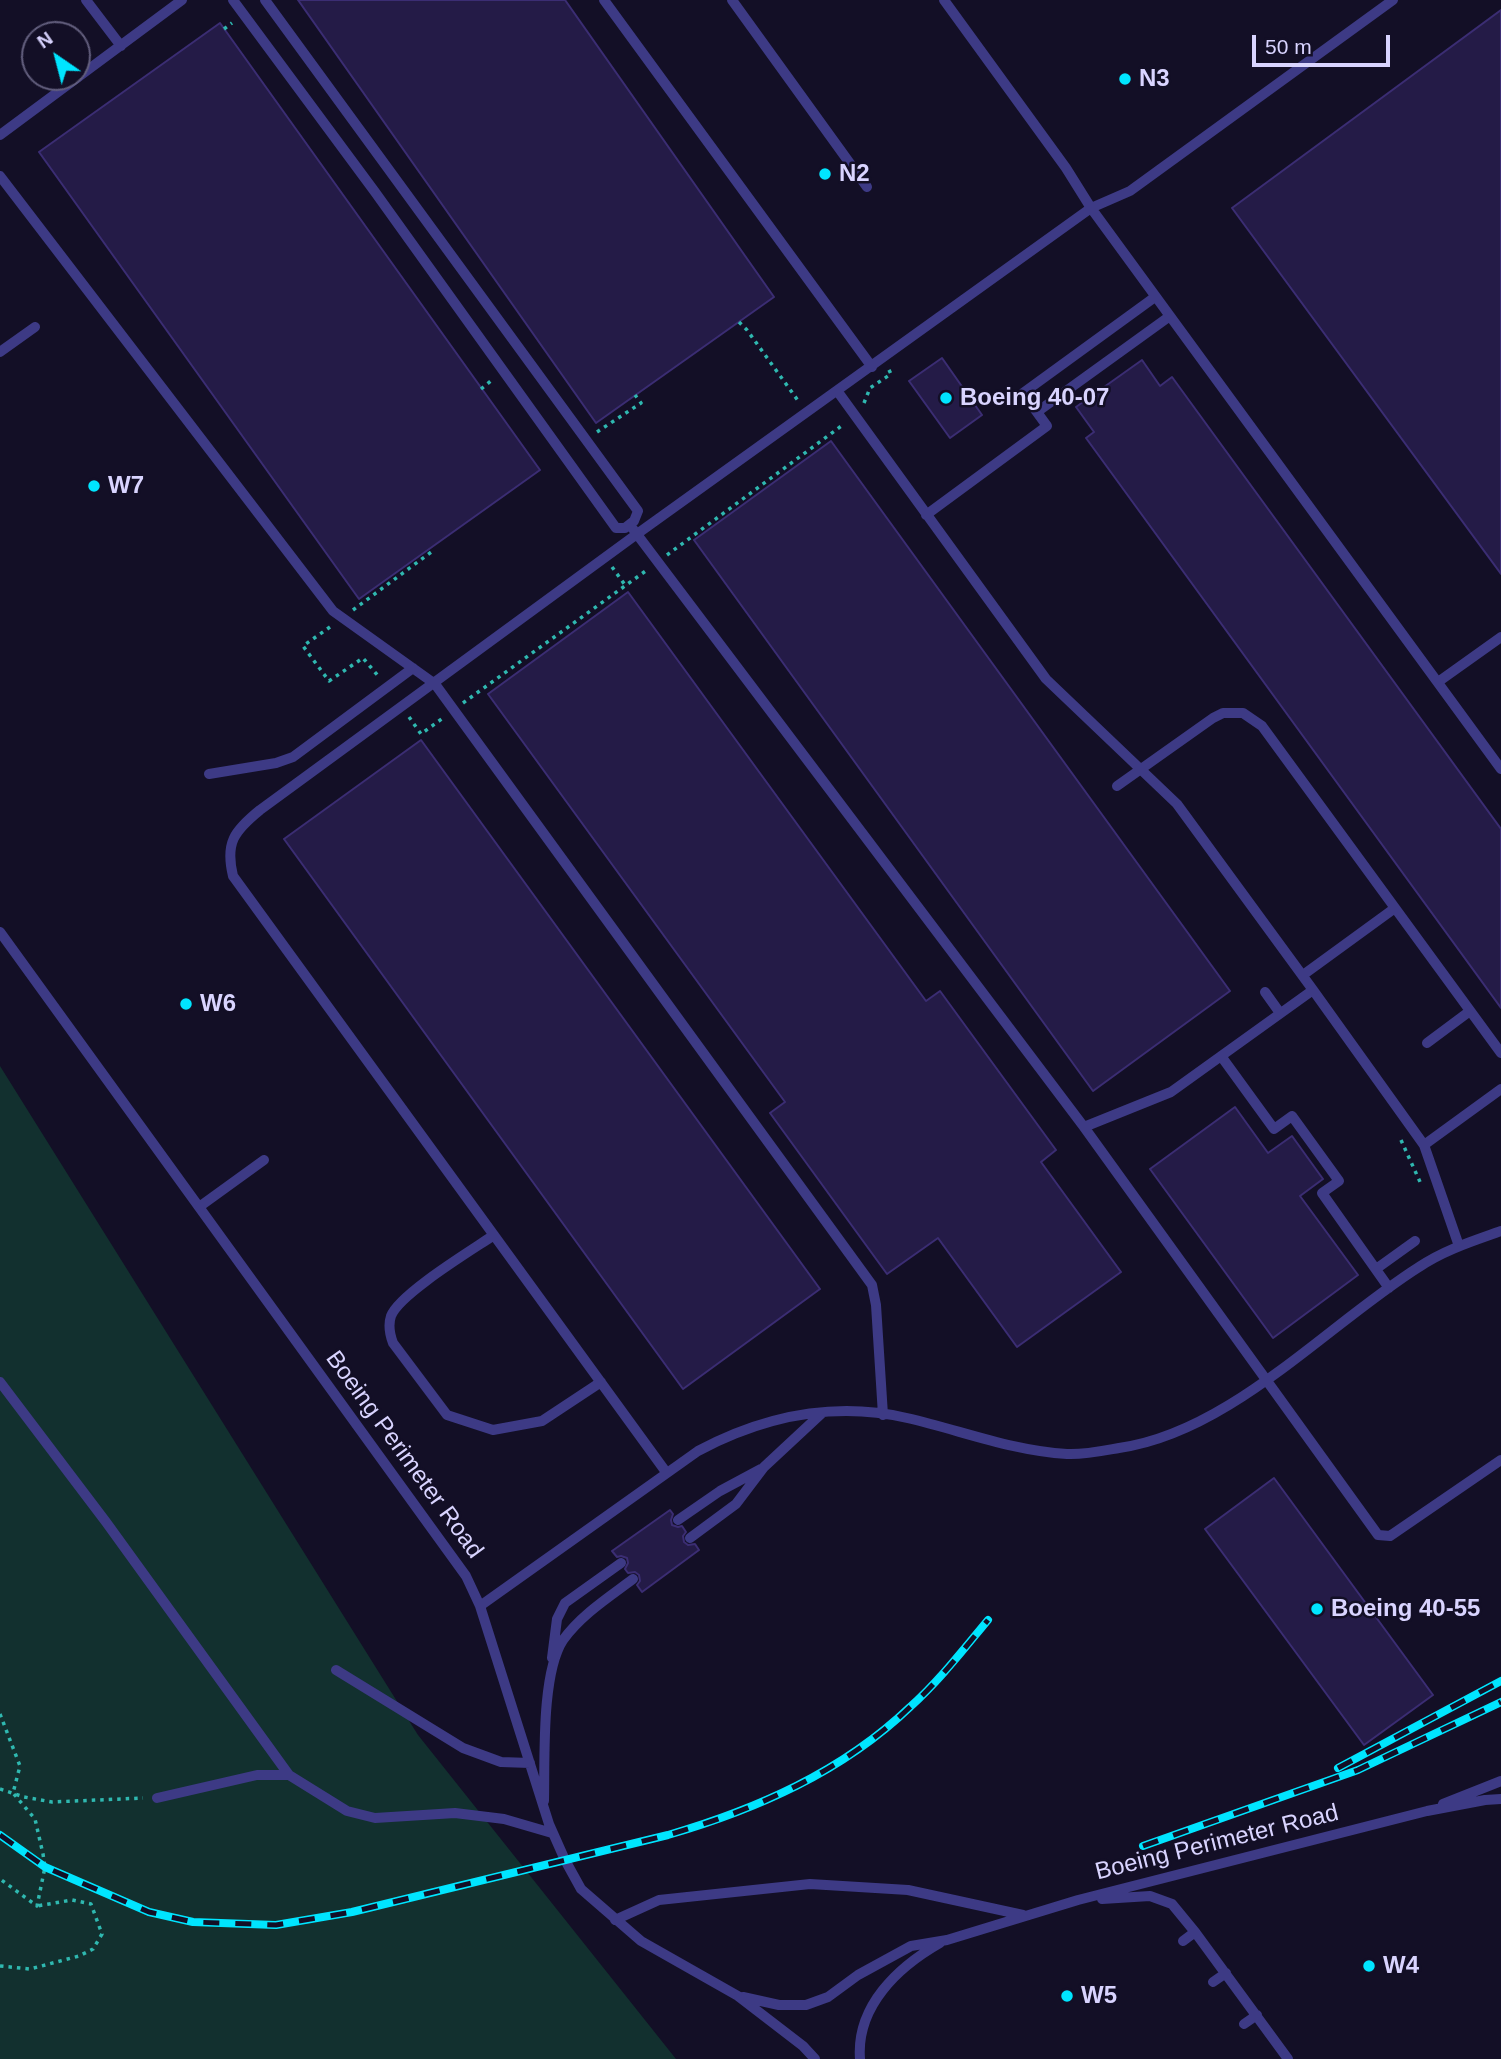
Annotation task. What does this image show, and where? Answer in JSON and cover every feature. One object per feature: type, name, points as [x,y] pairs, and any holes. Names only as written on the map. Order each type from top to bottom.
[{"type":"lane","points":[[86,0],[121,46]]},
{"type":"lane","points":[[0,135],[182,0]]},
{"type":"lane","points":[[233,0],[616,527],[625,528],[638,511],[265,0]]},
{"type":"lane","points":[[604,0],[872,367]]},
{"type":"lane","points":[[732,0],[867,187]]},
{"type":"lane","points":[[944,0],[1066,168],[1091,208],[1155,297],[1501,769]]},
{"type":"lane","points":[[666,1472],[233,876],[229,859],[230,845],[236,831],[637,534],[1091,208],[1130,191],[1393,0]]},
{"type":"lane","points":[[0,176],[325,600],[342,618],[435,684],[872,1285],[876,1305],[883,1415]]},
{"type":"lane","points":[[926,515],[1047,426],[1023,393],[1155,297]]},
{"type":"lane","points":[[1037,412],[1170,316]]},
{"type":"lane","points":[[0,352],[35,327]]},
{"type":"lane","points":[[838,392],[1046,679],[1177,804],[1303,975],[1424,1145],[1459,1245]]},
{"type":"lane","points":[[629,524],[1084,1127],[1378,1535],[1390,1536],[1501,1460]]},
{"type":"lane","points":[[1438,682],[1501,637]]},
{"type":"lane","points":[[209,774],[276,763],[293,757],[412,668]]},
{"type":"lane","points":[[1117,786],[1223,713],[1243,713],[1255,719],[1501,1053]]},
{"type":"lane","points":[[1303,975],[1395,908]]},
{"type":"lane","name":"Boeing Perimeter Road","points":[[0,932],[466,1576],[480,1606],[552,1833],[581,1889],[641,1941],[738,1996],[803,2046],[815,2059]]},
{"type":"lane","points":[[1084,1127],[1171,1092],[1313,990]]},
{"type":"lane","points":[[1265,992],[1280,1013]]},
{"type":"lane","points":[[1427,1043],[1470,1011]]},
{"type":"lane","points":[[1221,1056],[1274,1129],[1292,1116],[1339,1181],[1322,1193],[1389,1288]]},
{"type":"lane","points":[[1424,1145],[1501,1089]]},
{"type":"lane","points":[[199,1208],[264,1160]]},
{"type":"lane","points":[[480,1606],[666,1472],[733,1433],[779,1419],[852,1410],[905,1418],[1027,1450],[1069,1454],[1153,1442],[1194,1425],[1230,1404],[1419,1266],[1459,1245],[1501,1231]]},
{"type":"lane","points":[[494,1235],[408,1296],[391,1315],[390,1333],[394,1343],[447,1415],[493,1430],[542,1421],[601,1382]]},
{"type":"lane","points":[[1376,1269],[1415,1241]]},
{"type":"lane","points":[[0,1382],[106,1522],[289,1775],[347,1811],[375,1818],[454,1813],[503,1819],[552,1833]]},
{"type":"lane","points":[[690,1538],[736,1504],[764,1467],[822,1413]]},
{"type":"lane","points":[[678,1520],[720,1491],[764,1467]]},
{"type":"lane","points":[[544,1809],[550,1676],[557,1619],[565,1603],[621,1563]]},
{"type":"lane","points":[[550,1676],[563,1641],[591,1610],[633,1579]]},
{"type":"lane","points":[[336,1671],[463,1748],[501,1762],[530,1763]]},
{"type":"lane","points":[[157,1798],[257,1775],[289,1775]]},
{"type":"lane","points":[[1427,1811],[1501,1781]]},
{"type":"lane","name":"Boeing Perimeter Road","points":[[738,1996],[779,2005],[806,2005],[828,1997],[858,1975],[911,1946],[947,1940],[1078,1900],[1427,1811],[1501,1799]]},
{"type":"lane","points":[[615,1920],[659,1900],[810,1884],[908,1890],[1026,1916]]},
{"type":"lane","points":[[1078,1900],[1150,1896],[1172,1904],[1226,1973],[1284,2058]]},
{"type":"lane","points":[[1183,1941],[1195,1932]]},
{"type":"lane","name":"Boeing Perimeter Road","points":[[860,2059],[865,2020],[884,1987],[915,1958],[947,1940]]},
{"type":"lane","points":[[1213,1982],[1226,1973]]},
{"type":"lane","points":[[1244,2024],[1256,2015]]},
{"type":"path","points":[[402,708],[421,734],[845,423],[834,416],[816,391],[799,402],[747,330],[738,322]]},
{"type":"path","points":[[855,416],[865,410],[865,397],[870,388],[891,374],[883,359]]},
{"type":"path","points":[[586,439],[641,403],[635,395]]},
{"type":"path","points":[[387,687],[363,658],[329,681],[303,646],[435,550]]},
{"type":"path","points":[[1401,1140],[1426,1195]]},
{"type":"path","points":[[0,1714],[20,1766],[13,1793]]},
{"type":"path","points":[[0,1789],[52,1802],[157,1798]]},
{"type":"path","points":[[13,1793],[35,1819],[43,1854],[45,1867],[37,1906]]},
{"type":"path","points":[[0,1878],[37,1906],[72,1900],[91,1904],[102,1934],[93,1949],[79,1956],[30,1969],[0,1966]]},
{"type":"green space","points":[[0,1066],[418,1735],[676,2059],[0,2059]]},
{"type":"building","points":[[298,0],[565,0],[774,297],[596,423]]},
{"type":"building","points":[[1501,10],[1501,574],[1232,208]]},
{"type":"building","points":[[220,23],[540,470],[359,599],[39,152]]},
{"type":"building","name":"Boeing 40-07","points":[[942,358],[982,415],[950,438],[909,381]]},
{"type":"building","points":[[1142,360],[1160,386],[1172,377],[1501,829],[1501,1008],[1086,438],[1094,432],[1076,407]]},
{"type":"building","points":[[831,441],[1230,991],[1093,1091],[694,540]]},
{"type":"building","points":[[628,592],[926,1001],[940,991],[1056,1150],[1041,1162],[1121,1272],[1017,1347],[938,1238],[887,1274],[770,1113],[785,1102],[488,694]]},
{"type":"building","points":[[421,740],[820,1289],[683,1389],[284,839]]},
{"type":"building","points":[[1235,1107],[1268,1153],[1292,1136],[1323,1179],[1300,1196],[1358,1275],[1273,1338],[1150,1169]]},
{"type":"building","name":"Boeing 40-55","points":[[1274,1478],[1433,1695],[1364,1745],[1205,1529]]},
{"type":"building","points":[[670,1510],[673,1514],[672,1525],[682,1526],[686,1532],[683,1536],[684,1542],[688,1545],[695,1544],[699,1550],[642,1592],[637,1585],[640,1581],[639,1575],[635,1572],[628,1573],[625,1569],[627,1558],[617,1557],[612,1551]]},
{"type":"railway","points":[[0,1835],[45,1867],[149,1912],[193,1922],[276,1925],[352,1912],[668,1835],[734,1813],[797,1786],[856,1751],[884,1730],[931,1687],[988,1620]]},
{"type":"railway","points":[[1338,1768],[1501,1681]]},
{"type":"railway","points":[[1143,1846],[1358,1770],[1501,1702]]},
{"type":"place","name":"N3","points":[[1125,79]]},
{"type":"place","name":"N2","points":[[825,174]]},
{"type":"place","name":"Boeing 40-07","points":[[946,398]]},
{"type":"place","name":"W7","points":[[94,486]]},
{"type":"place","name":"W6","points":[[186,1004]]},
{"type":"place","name":"Boeing 40-55","points":[[1317,1609]]},
{"type":"place","name":"W4","points":[[1369,1966]]},
{"type":"place","name":"W5","points":[[1067,1996]]}]
